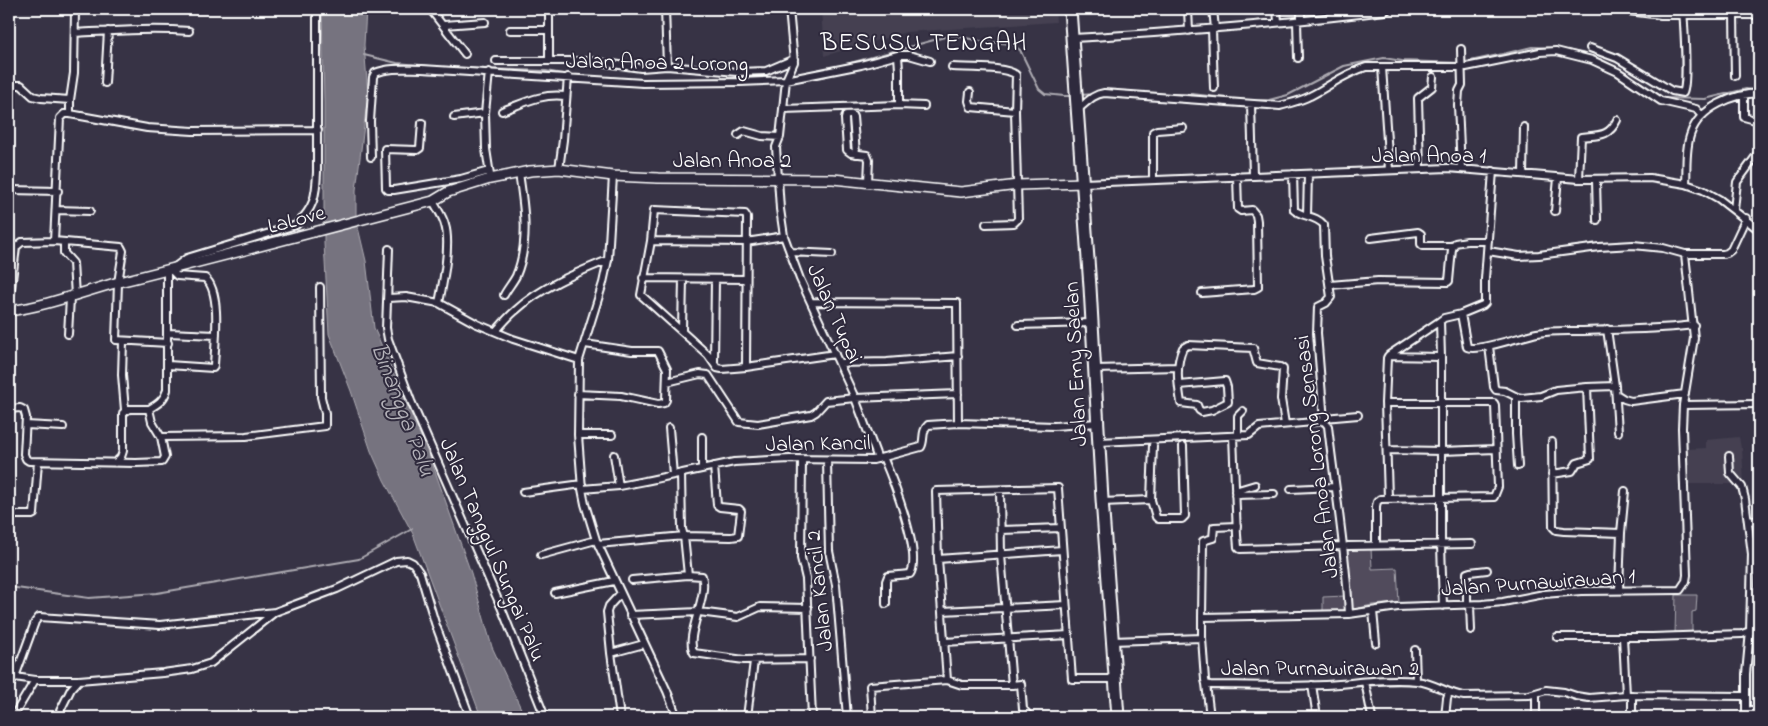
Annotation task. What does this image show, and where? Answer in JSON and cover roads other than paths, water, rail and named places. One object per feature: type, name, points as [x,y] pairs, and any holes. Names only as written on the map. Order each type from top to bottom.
[{"type":"highway","name":"Jalan Emy Saelan","points":[[1070,9],[1118,717]]},
{"type":"street","points":[[70,114],[74,73],[75,9]]},
{"type":"street","points":[[169,271],[187,258],[296,225],[308,213],[316,194],[318,130],[317,9]]},
{"type":"street","points":[[430,9],[465,54]]},
{"type":"street","points":[[549,9],[549,61]]},
{"type":"street","points":[[665,9],[667,66]]},
{"type":"street","points":[[496,62],[591,61],[641,68],[667,66],[737,72],[766,71],[794,60],[789,9]]},
{"type":"street","points":[[1188,9],[1189,31]]},
{"type":"street","points":[[1212,9],[1214,88]]},
{"type":"street","points":[[1277,9],[1278,22]]},
{"type":"street","points":[[1298,58],[1300,9]]},
{"type":"street","points":[[1073,38],[1213,29],[1369,11],[1384,11],[1388,9]]},
{"type":"street","points":[[1612,9],[1759,15]]},
{"type":"street","points":[[1590,48],[1617,58],[1672,92],[1683,93],[1685,90],[1685,77],[1683,12]]},
{"type":"street","points":[[1734,15],[1735,76]]},
{"type":"street","points":[[444,25],[485,22]]},
{"type":"street","points":[[75,33],[163,29],[189,31]]},
{"type":"street","points":[[510,30],[549,30]]},
{"type":"street","points":[[106,83],[108,31]]},
{"type":"street","points":[[1077,108],[1096,94],[1104,93],[1124,96],[1194,98],[1251,104],[1284,105],[1312,95],[1332,82],[1366,67],[1462,66],[1547,51],[1570,54],[1592,60],[1618,72],[1661,101],[1696,109],[1702,116]]},
{"type":"street","points":[[1461,169],[1458,105],[1459,90],[1462,85],[1462,53]]},
{"type":"street","points":[[898,55],[899,105]]},
{"type":"street","name":"Jalan Anoa 2 Lorong","points":[[370,158],[373,77],[375,73],[381,71],[422,69],[489,72],[643,83],[786,80],[861,66],[898,55],[909,55],[930,60]]},
{"type":"street","name":"Jalan Tupai","points":[[794,60],[786,80],[780,137],[776,147],[784,236],[800,279],[840,363],[881,458],[894,480],[910,532],[912,572],[910,574],[890,575],[886,578],[886,604]]},
{"type":"street","points":[[952,67],[994,69],[1015,73],[1016,75],[1014,111],[1018,185],[1017,221],[986,224]]},
{"type":"street","points":[[1382,67],[1388,170]]},
{"type":"street","points":[[422,123],[420,148],[417,150],[385,149],[386,188],[388,190],[490,175],[486,149],[485,112],[489,72]]},
{"type":"street","points":[[559,169],[568,77]]},
{"type":"street","points":[[1420,169],[1418,98],[1432,87],[1433,77]]},
{"type":"street","points":[[9,85],[21,86],[32,96],[70,100]]},
{"type":"street","points":[[970,92],[969,101],[971,107],[1014,111]]},
{"type":"street","points":[[1686,184],[1689,139],[1694,125],[1702,116],[1720,103],[1744,95],[1759,94]]},
{"type":"street","points":[[502,111],[545,95],[565,96]]},
{"type":"street","points":[[1744,95],[1744,117],[1759,121]]},
{"type":"street","points":[[1251,104],[1253,175]]},
{"type":"street","points":[[783,109],[899,105],[924,106]]},
{"type":"street","points":[[454,117],[485,112]]},
{"type":"street","points":[[54,241],[58,191],[60,118],[64,114],[147,128],[193,132],[318,130]]},
{"type":"street","points":[[856,154],[853,117],[846,115],[847,150],[856,154],[864,154],[868,157],[868,182]]},
{"type":"street","points":[[1579,179],[1581,137],[1605,134],[1613,128],[1617,120]]},
{"type":"street","points":[[1523,174],[1524,127]]},
{"type":"street","points":[[1153,179],[1153,132],[1156,130],[1183,128]]},
{"type":"street","points":[[738,135],[744,131],[762,136],[780,137]]},
{"type":"street","points":[[1734,210],[1737,182],[1759,152]]},
{"type":"street","name":"Jalan Anoa 2","points":[[386,213],[433,201],[448,192],[490,175],[559,169],[613,176],[778,178],[868,182],[961,192],[1018,185],[1083,183]]},
{"type":"street","name":"Jalan Anoa 1","points":[[1083,183],[1420,169],[1461,169],[1596,180],[1650,178],[1686,184],[1711,195],[1746,218],[1759,230]]},
{"type":"street","points":[[1388,356],[1444,318],[1461,314],[1485,304],[1493,171]]},
{"type":"street","points":[[504,295],[516,276],[524,245],[525,217],[519,173]]},
{"type":"street","points":[[1294,174],[1294,210],[1316,218],[1324,225],[1325,256],[1330,285],[1397,281],[1448,282],[1450,281],[1453,246]]},
{"type":"street","points":[[1307,216],[1308,174]]},
{"type":"street","points":[[613,176],[608,260],[585,344],[578,360],[578,435],[584,504],[597,542],[614,581],[667,691],[677,717]]},
{"type":"street","points":[[1202,293],[1254,289],[1258,287],[1256,215],[1252,210],[1238,209],[1237,176]]},
{"type":"street","points":[[1555,211],[1558,178]]},
{"type":"street","points":[[1596,180],[1597,220]]},
{"type":"street","points":[[11,190],[58,191]]},
{"type":"street","points":[[433,201],[445,222],[446,229],[446,254],[440,303]]},
{"type":"street","points":[[56,210],[90,210]]},
{"type":"street","points":[[746,367],[747,217],[744,213],[654,210],[651,241],[641,292],[642,297],[682,330],[708,355],[719,369],[746,367],[835,354]]},
{"type":"street","name":"LaLove","points":[[9,311],[32,308],[118,283],[216,259],[386,213]]},
{"type":"street","points":[[1488,252],[1519,256],[1633,245],[1663,248],[1685,254],[1728,254],[1746,218]]},
{"type":"street","points":[[1371,238],[1418,232],[1421,234],[1421,244],[1423,246],[1453,246],[1459,242],[1488,241]]},
{"type":"street","points":[[651,241],[746,242],[784,236]]},
{"type":"street","points":[[9,305],[16,247],[22,242],[54,241],[121,247],[123,251],[118,283],[115,338],[117,341],[123,342],[168,343]]},
{"type":"street","points":[[64,242],[64,253],[73,263],[73,297],[68,334]]},
{"type":"street","name":"Jalan Tanggul Sungai Palu","points":[[389,249],[386,328],[388,339],[411,401],[501,608],[545,717]]},
{"type":"street","points":[[790,252],[832,254]]},
{"type":"street","name":"Jalan Purnawirawan 1","points":[[1202,617],[1349,614],[1398,607],[1503,602],[1544,594],[1619,590],[1680,590],[1686,581],[1682,428],[1685,394],[1693,348],[1694,325],[1685,254]]},
{"type":"street","points":[[496,331],[515,311],[552,285],[577,272],[608,260]]},
{"type":"street","points":[[125,410],[149,409],[165,397],[168,365],[169,271]]},
{"type":"street","points":[[168,365],[212,368],[214,365],[216,335],[214,293],[208,280],[205,278],[177,276],[169,271]]},
{"type":"street","points":[[643,278],[746,279]]},
{"type":"street","points":[[682,330],[683,278]]},
{"type":"street","points":[[714,279],[714,363]]},
{"type":"street","name":"Jalan Anoa Lorong Sensasi","points":[[1330,285],[1330,299],[1318,307],[1317,310],[1317,333],[1324,420],[1328,426],[1334,487],[1346,546],[1349,614]]},
{"type":"street","points":[[161,437],[246,436],[325,426],[321,397],[320,287]]},
{"type":"street","points":[[388,298],[406,297],[440,303],[477,324],[513,339],[578,360]]},
{"type":"street","points":[[812,302],[957,303],[958,423]]},
{"type":"street","points":[[1461,314],[1467,347],[1474,349],[1539,332],[1656,329],[1694,325]]},
{"type":"street","points":[[1440,321],[1443,606]]},
{"type":"street","points":[[1018,325],[1092,323]]},
{"type":"street","points":[[1607,329],[1616,394],[1618,432]]},
{"type":"street","points":[[168,333],[216,335]]},
{"type":"street","points":[[115,463],[122,457],[123,451],[122,416],[125,410],[122,376],[123,342]]},
{"type":"street","points":[[578,394],[621,396],[660,404],[666,400],[667,369],[662,356],[657,350],[632,351],[585,344]]},
{"type":"street","points":[[1178,385],[1225,380],[1228,402],[1212,410],[1200,412],[1196,405],[1182,403],[1178,385],[1178,367],[1182,350],[1186,345],[1253,348],[1257,363],[1283,369],[1281,399],[1285,424]]},
{"type":"street","points":[[1489,346],[1494,387],[1496,390],[1505,391],[1516,397],[1541,396],[1556,390],[1615,386]]},
{"type":"street","points":[[840,363],[887,362],[958,356]]},
{"type":"street","points":[[1388,356],[1441,357]]},
{"type":"street","points":[[1388,356],[1385,403],[1388,498]]},
{"type":"street","points":[[1095,369],[1178,367]]},
{"type":"street","points":[[667,382],[700,374],[708,375],[738,422],[758,424],[811,415],[826,402],[854,398],[958,394]]},
{"type":"street","points":[[1552,474],[1572,471],[1577,463],[1590,459],[1588,387]]},
{"type":"street","points":[[1616,394],[1631,401],[1685,394]]},
{"type":"street","points":[[1516,397],[1518,466]]},
{"type":"street","points":[[1376,545],[1376,502],[1380,499],[1494,497],[1498,487],[1494,404],[1385,403]]},
{"type":"street","points":[[1684,405],[1759,404]]},
{"type":"street","points":[[9,409],[20,408],[24,410],[26,425],[25,457],[28,461],[162,462],[165,457],[161,437],[152,422],[149,409]]},
{"type":"street","points":[[1243,411],[1238,416],[1236,436],[1235,493],[1238,547],[1242,550],[1376,545],[1472,544]]},
{"type":"street","points":[[1099,442],[1250,435],[1259,427],[1358,415]]},
{"type":"street","name":"Jalan Kancil","points":[[523,492],[619,486],[744,461],[827,461],[881,458],[921,447],[924,430],[928,425],[958,423],[1054,426],[1098,423]]},
{"type":"street","points":[[26,425],[63,426]]},
{"type":"street","points":[[670,428],[673,475]]},
{"type":"street","points":[[578,435],[612,435]]},
{"type":"street","points":[[702,437],[702,468]]},
{"type":"street","points":[[1552,442],[1553,527],[1556,530],[1621,533]]},
{"type":"street","points":[[1152,445],[1151,500],[1156,518],[1182,519],[1184,517],[1182,446]]},
{"type":"street","points":[[1387,450],[1442,451],[1496,449]]},
{"type":"street","points":[[614,455],[619,486]]},
{"type":"street","points":[[1729,456],[1730,473],[1742,488],[1745,499],[1752,554],[1750,631],[1745,696],[1746,714],[1759,709]]},
{"type":"street","name":"Jalan Kancil 2","points":[[802,460],[801,558],[806,580],[808,608],[812,717]]},
{"type":"street","name":"Jalan Kancil 2","points":[[827,461],[830,551],[836,585],[847,717]]},
{"type":"street","points":[[9,514],[34,514],[38,462]]},
{"type":"street","points":[[541,555],[597,542],[684,536],[736,537],[739,533],[740,510],[717,505],[714,466]]},
{"type":"street","points":[[681,473],[682,529],[688,575]]},
{"type":"street","points":[[1235,493],[1255,485]]},
{"type":"street","points":[[1291,489],[1334,487]]},
{"type":"street","points":[[947,680],[938,560],[936,491],[1058,488],[1072,679],[1115,679]]},
{"type":"street","points":[[1000,490],[1001,555],[1012,685]]},
{"type":"street","points":[[1619,590],[1625,491]]},
{"type":"street","points":[[1235,493],[1274,494]]},
{"type":"street","points":[[1102,502],[1151,500]]},
{"type":"street","points":[[1748,521],[1759,520]]},
{"type":"street","points":[[1112,641],[1202,638],[1203,541],[1213,538],[1215,527],[1237,526]]},
{"type":"street","points":[[1001,530],[1061,528]]},
{"type":"street","points":[[938,560],[1062,550]]},
{"type":"street","points":[[9,687],[35,622],[39,617],[160,624],[275,612],[337,589],[396,561],[407,560],[413,562],[420,573],[435,623],[470,717]]},
{"type":"street","points":[[1471,630],[1467,573],[1487,570]]},
{"type":"street","points":[[632,580],[700,575],[703,579],[699,612]]},
{"type":"street","points":[[554,593],[614,581]]},
{"type":"street","points":[[620,594],[609,606],[607,612],[620,717]]},
{"type":"street","points":[[942,611],[1066,605]]},
{"type":"street","name":"Jalan Kancil 2","points":[[630,614],[699,612],[738,617],[760,607],[808,608]]},
{"type":"street","points":[[1373,611],[1376,643]]},
{"type":"street","points":[[12,676],[35,680],[80,680],[192,669],[211,663],[275,612]]},
{"type":"street","name":"Jalan Kancil 2","points":[[699,612],[695,623],[691,646],[692,652],[744,660],[810,659]]},
{"type":"street","points":[[1557,637],[1687,636],[1742,634],[1750,631],[1759,631]]},
{"type":"street","points":[[944,642],[1068,635]]},
{"type":"street","points":[[1623,637],[1632,717]]},
{"type":"street","name":"Jalan Purnawirawan 2","points":[[1202,638],[1206,684],[1210,685],[1312,685],[1416,681],[1464,696],[1529,695],[1553,690],[1589,698],[1629,695],[1745,696]]},
{"type":"street","points":[[611,653],[644,644]]},
{"type":"street","points":[[1415,650],[1416,681]]},
{"type":"street","points":[[747,717],[754,660]]},
{"type":"street","points":[[14,717],[35,680]]},
{"type":"street","points":[[57,717],[71,688],[80,680]]},
{"type":"street","points":[[872,717],[870,686],[947,680],[962,685],[1022,684],[1023,709],[1030,717]]},
{"type":"street","points":[[1365,682],[1372,717]]},
{"type":"street","points":[[1206,684],[1210,717]]},
{"type":"street","points":[[1312,685],[1317,717]]},
{"type":"street","points":[[1445,717],[1447,698],[1450,692]]},
{"type":"street","points":[[1536,693],[1536,717]]},
{"type":"water","name":"Binangga Palu","points":[[322,9],[366,9],[364,45],[368,93],[356,190],[356,219],[366,261],[374,328],[431,460],[471,573],[492,647],[525,717],[481,717],[413,534],[371,451],[329,334],[324,243]]},
{"type":"waterway","points":[[843,65],[952,35],[980,41],[1012,44],[1020,50],[1039,89],[1045,94],[1072,96]]},
{"type":"waterway","points":[[1157,94],[1192,94],[1250,101],[1269,100],[1288,95],[1344,66],[1384,58],[1402,61],[1461,63],[1532,47],[1555,48],[1582,53],[1602,60],[1629,74],[1663,98],[1705,99],[1746,89],[1757,91]]},
{"type":"waterway","points":[[364,55],[397,63],[441,67]]},
{"type":"waterway","points":[[458,68],[546,71],[568,75]]},
{"type":"waterway","points":[[695,79],[785,77]]},
{"type":"waterway","points":[[1080,95],[1095,94]]},
{"type":"waterway","points":[[9,587],[89,598],[157,593],[359,559],[412,529]]},
{"type":"district","name":"BESUSU TENGAH","points":[[924,41]]}]
